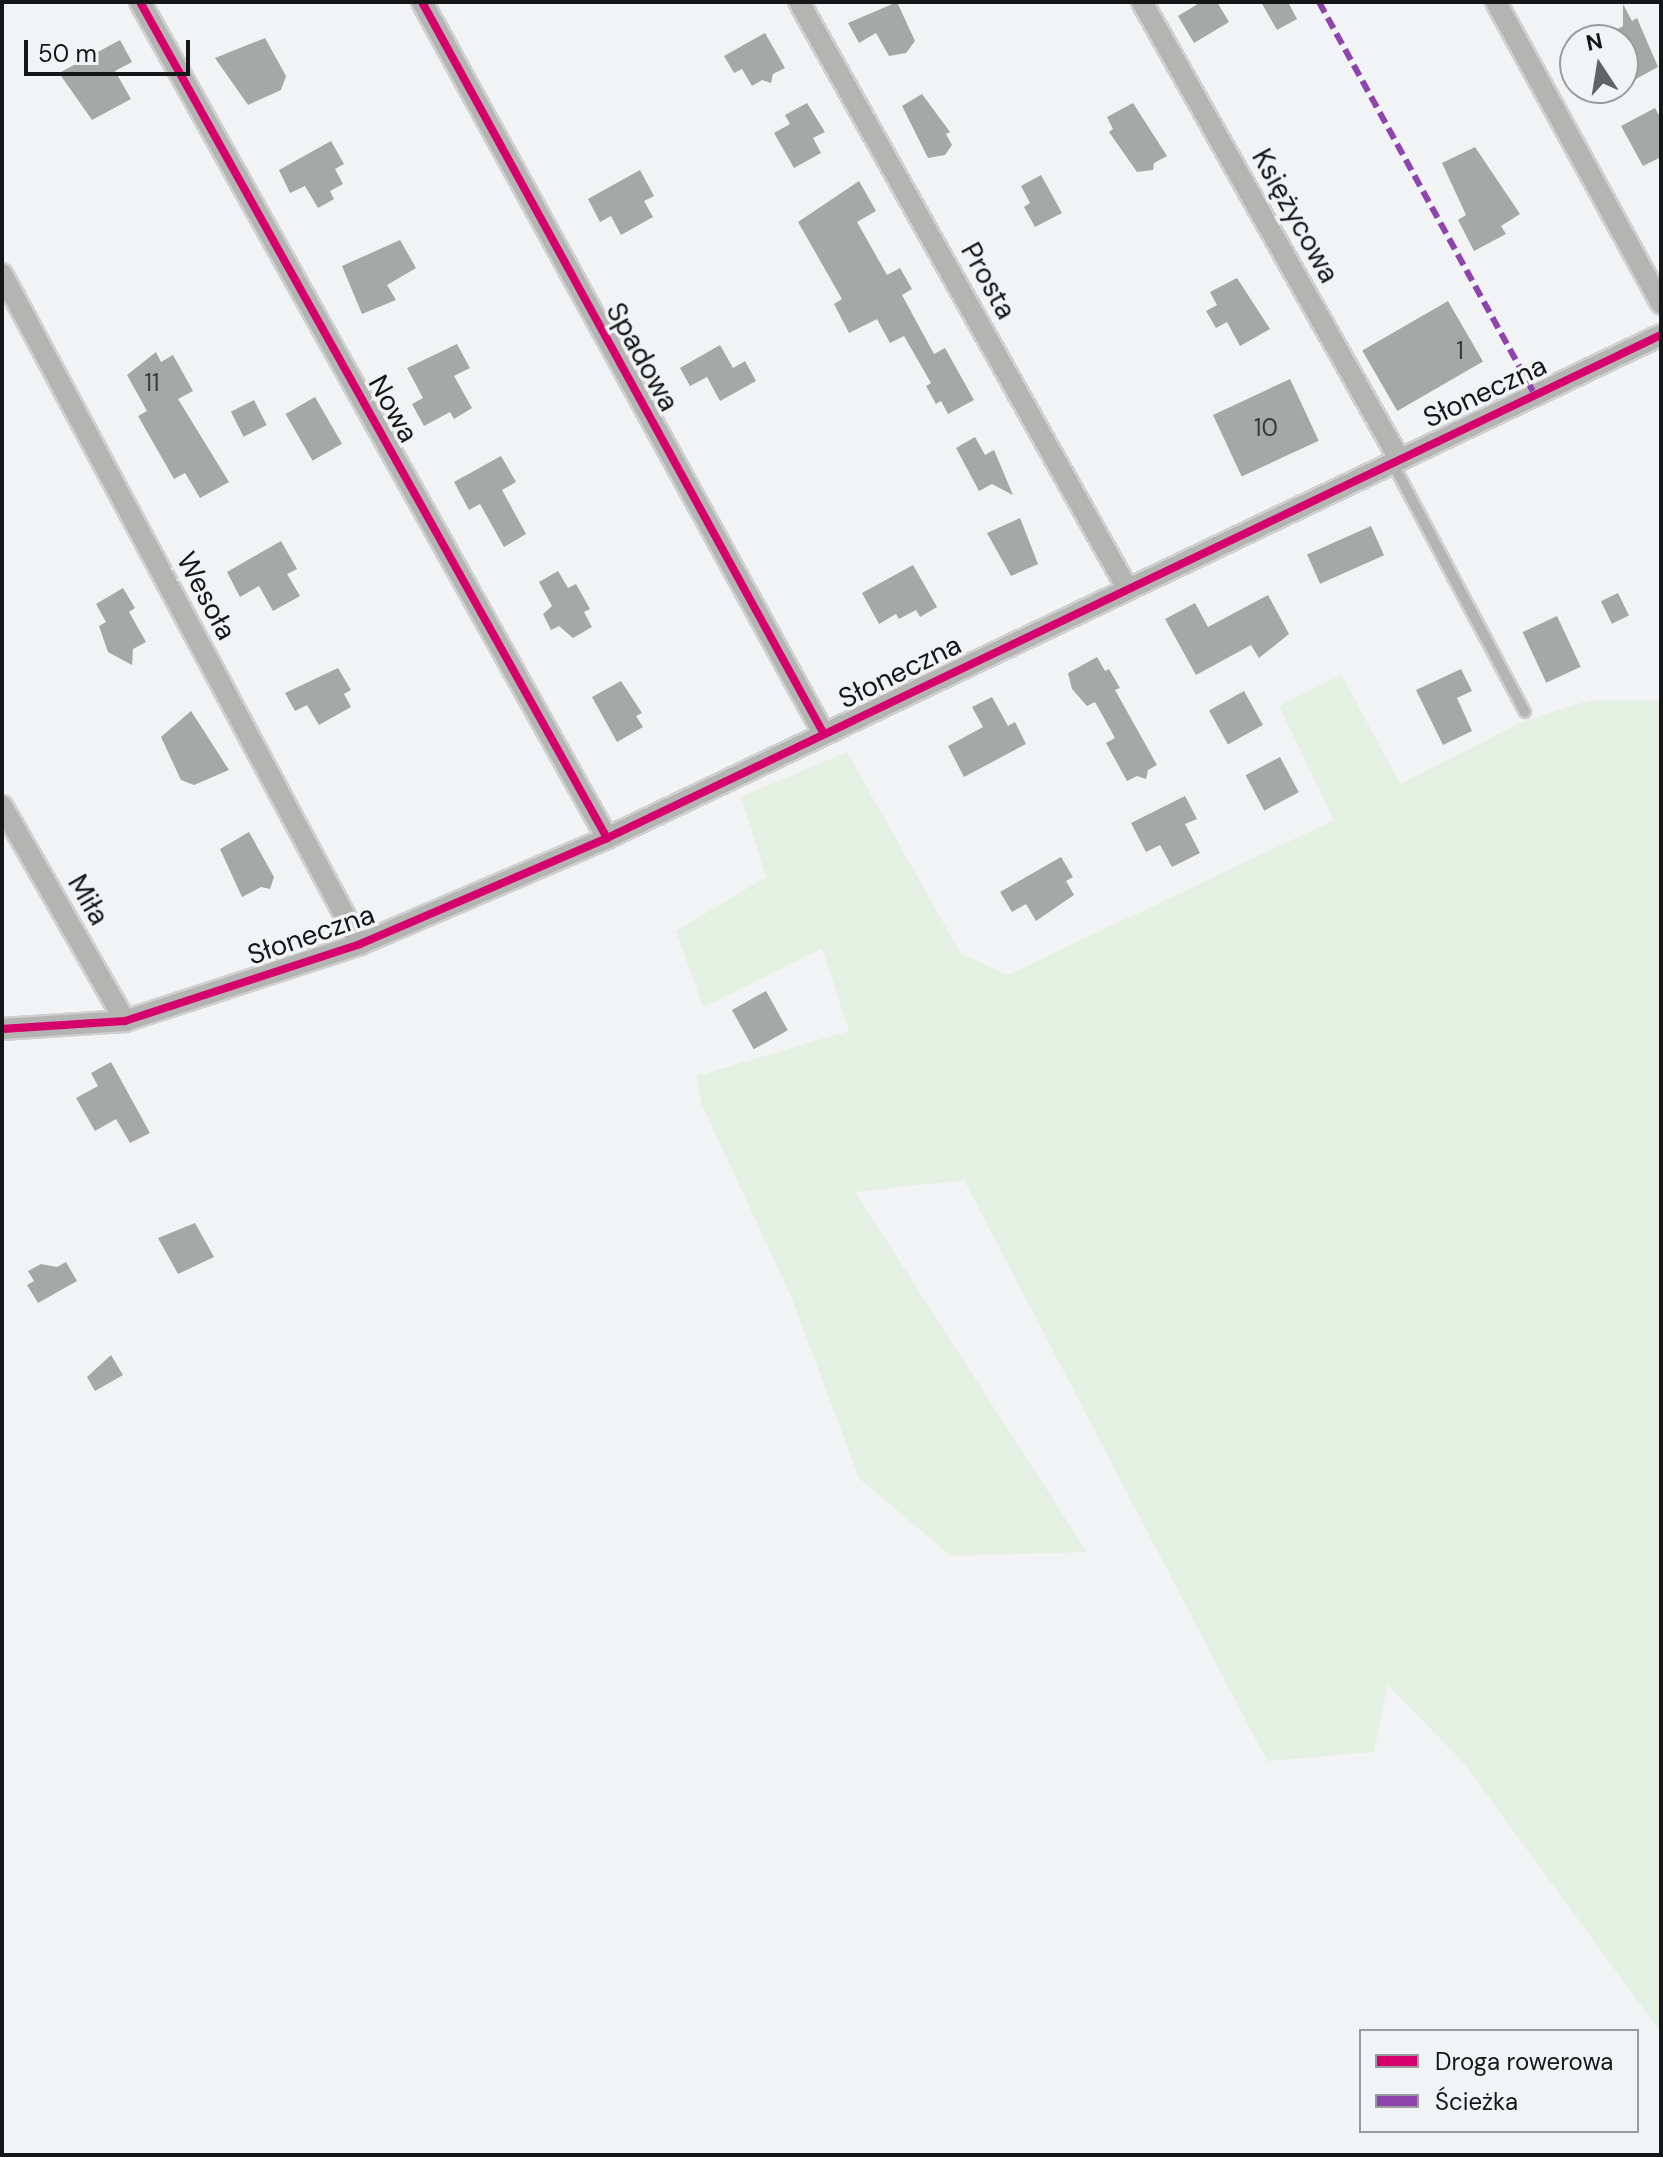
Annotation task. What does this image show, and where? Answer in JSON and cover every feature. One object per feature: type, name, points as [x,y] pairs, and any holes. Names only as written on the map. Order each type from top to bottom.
[{"type":"street","name":"Nowa","points":[[140,2],[607,838]]},
{"type":"street","name":"Spadowa","points":[[422,2],[824,734]]},
{"type":"street","name":"Prosta","points":[[799,2],[1127,588]]},
{"type":"street","name":"Księżycowa","points":[[1142,2],[1395,459]]},
{"type":"street","points":[[1496,2],[1661,304]]},
{"type":"street","name":"Wesoła","points":[[2,274],[360,944]]},
{"type":"street","name":"Słoneczna","points":[[2,1029],[125,1021],[360,944],[607,838],[1395,459],[1661,335]]},
{"type":"street","name":"Miła","points":[[2,806],[125,1021]]},
{"type":"lane","points":[[1395,459],[1525,712]]},
{"type":"green space","points":[[1342,675],[1400,784],[1520,723],[1591,700],[1661,700],[1661,2033],[1463,1762],[1388,1685],[1374,1752],[1267,1761],[964,1180],[855,1192],[1087,1552],[951,1556],[859,1478],[790,1294],[701,1103],[697,1076],[849,1031],[822,948],[703,1007],[676,931],[766,877],[741,797],[847,752],[961,954],[1008,975],[1334,820],[1279,706]]},
{"type":"building","points":[[897,2],[915,41],[906,53],[889,56],[876,33],[859,43],[848,23]]},
{"type":"building","points":[[1201,2],[1217,2],[1229,22],[1194,43],[1178,16]]},
{"type":"building","points":[[1261,2],[1288,2],[1297,19],[1277,30]]},
{"type":"building","points":[[1623,4],[1632,21],[1637,18],[1658,67],[1639,77],[1639,24],[1623,24]]},
{"type":"building","points":[[765,33],[785,68],[773,74],[771,83],[762,80],[752,86],[742,69],[734,73],[724,56]]},
{"type":"building","points":[[265,38],[286,76],[281,90],[248,105],[215,58]]},
{"type":"building","points":[[120,40],[132,62],[115,71],[131,99],[92,120],[59,73]]},
{"type":"building","points":[[922,94],[950,132],[946,134],[952,145],[945,155],[928,158],[902,106]]},
{"type":"building","points":[[807,103],[825,132],[813,138],[821,153],[794,168],[774,133],[790,124],[785,115]]},
{"type":"building","points":[[1133,103],[1167,156],[1154,163],[1153,170],[1137,172],[1109,132],[1113,129],[1107,117]]},
{"type":"building","points":[[1655,108],[1661,119],[1661,157],[1643,166],[1621,126]]},
{"type":"building","points":[[331,141],[344,164],[335,169],[343,184],[330,191],[334,199],[318,208],[305,186],[290,193],[279,170]]},
{"type":"building","points":[[1475,147],[1520,214],[1501,226],[1506,234],[1474,251],[1458,220],[1466,215],[1442,163]]},
{"type":"building","points":[[640,170],[654,196],[644,201],[653,217],[621,235],[611,216],[600,222],[588,199]]},
{"type":"building","points":[[1041,175],[1062,213],[1035,227],[1024,207],[1030,203],[1021,186]]},
{"type":"building","points":[[859,181],[876,211],[857,222],[887,275],[900,268],[912,289],[902,295],[934,354],[945,348],[974,400],[948,414],[941,401],[936,404],[926,386],[931,383],[904,336],[890,343],[877,319],[849,333],[834,304],[842,299],[798,222]]},
{"type":"building","points":[[400,240],[416,268],[387,285],[396,300],[362,314],[342,266]]},
{"type":"building","points":[[1237,278],[1270,329],[1240,346],[1227,322],[1216,328],[1206,311],[1217,305],[1210,292]]},
{"type":"building","points":[[1448,301],[1483,362],[1397,411],[1362,350]]},
{"type":"building","points":[[457,344],[470,368],[454,376],[472,408],[454,419],[450,412],[424,426],[412,404],[423,398],[407,368]]},
{"type":"building","points":[[720,345],[733,368],[745,361],[756,381],[720,401],[707,377],[690,386],[680,368]]},
{"type":"building","points":[[156,352],[161,362],[173,355],[193,391],[178,399],[229,482],[200,498],[185,473],[174,479],[138,416],[147,411],[127,375]]},
{"type":"building","points":[[1290,379],[1319,441],[1242,477],[1213,415]]},
{"type":"building","points":[[315,397],[342,444],[313,461],[286,414]]},
{"type":"building","points":[[254,400],[267,425],[244,437],[231,412]]},
{"type":"building","points":[[975,437],[985,455],[994,450],[1013,495],[992,484],[979,491],[956,448]]},
{"type":"building","points":[[501,456],[516,482],[502,490],[526,534],[504,547],[480,504],[469,510],[454,482]]},
{"type":"building","points":[[1020,518],[1038,564],[1011,576],[987,533]]},
{"type":"building","points":[[1371,526],[1384,555],[1320,584],[1307,554]]},
{"type":"building","points":[[281,541],[297,569],[287,574],[300,596],[273,611],[259,586],[240,597],[227,572]]},
{"type":"building","points":[[913,565],[937,607],[920,617],[916,610],[899,619],[896,614],[879,624],[862,593]]},
{"type":"building","points":[[558,571],[568,588],[576,584],[590,609],[584,612],[592,627],[573,638],[559,626],[551,630],[543,614],[552,606],[539,582]]},
{"type":"building","points":[[123,588],[135,608],[129,612],[146,642],[133,649],[132,665],[108,652],[99,626],[106,622],[96,604]]},
{"type":"building","points":[[1618,593],[1629,615],[1612,624],[1601,601]]},
{"type":"building","points":[[1268,595],[1289,634],[1259,658],[1251,645],[1196,675],[1165,619],[1195,603],[1208,627]]},
{"type":"building","points":[[1557,616],[1581,667],[1546,683],[1523,632]]},
{"type":"building","points":[[1097,657],[1105,671],[1109,669],[1120,688],[1115,690],[1157,765],[1148,770],[1146,779],[1137,776],[1127,781],[1106,743],[1115,738],[1095,702],[1087,706],[1072,689],[1068,673]]},
{"type":"building","points":[[338,668],[351,690],[344,694],[351,707],[319,725],[307,705],[295,711],[285,693]]},
{"type":"building","points":[[1461,669],[1472,691],[1457,698],[1472,731],[1443,745],[1416,690]]},
{"type":"building","points":[[621,681],[642,713],[636,716],[643,727],[617,742],[592,697]]},
{"type":"building","points":[[1244,691],[1263,725],[1228,745],[1209,710]]},
{"type":"building","points":[[992,697],[1008,726],[1015,722],[1026,744],[964,777],[948,746],[983,727],[972,707]]},
{"type":"building","points":[[191,711],[229,770],[194,785],[181,780],[161,737]]},
{"type":"building","points":[[1280,757],[1299,792],[1264,811],[1246,775]]},
{"type":"building","points":[[1185,796],[1197,819],[1185,824],[1200,853],[1172,867],[1160,845],[1146,852],[1131,823]]},
{"type":"building","points":[[249,832],[274,877],[270,889],[261,887],[242,897],[220,849]]},
{"type":"building","points":[[1061,857],[1073,877],[1066,881],[1074,895],[1036,921],[1026,904],[1012,912],[1000,892]]},
{"type":"building","points":[[766,991],[788,1030],[754,1049],[732,1010]]},
{"type":"building","points":[[111,1062],[150,1133],[130,1143],[116,1119],[95,1131],[76,1098],[98,1086],[91,1073]]},
{"type":"building","points":[[195,1223],[214,1257],[178,1274],[158,1238]]},
{"type":"building","points":[[66,1262],[77,1281],[38,1303],[27,1285],[34,1281],[28,1271],[41,1264],[57,1267]]},
{"type":"building","points":[[111,1355],[123,1375],[95,1391],[87,1377]]},
{"type":"marked path","points":[[1319,2],[1533,392]]},
{"type":"cycle path","points":[[140,2],[607,838]]},
{"type":"cycle path","points":[[422,2],[824,734]]},
{"type":"cycle path","points":[[2,1029],[125,1021],[360,944],[607,838],[1661,335]]}]
